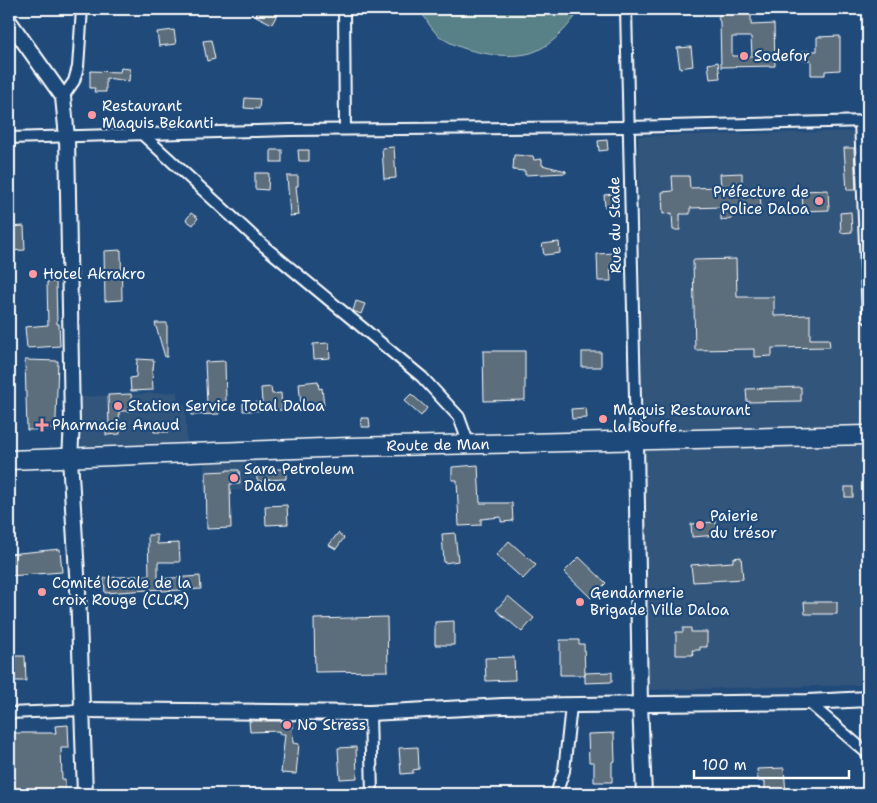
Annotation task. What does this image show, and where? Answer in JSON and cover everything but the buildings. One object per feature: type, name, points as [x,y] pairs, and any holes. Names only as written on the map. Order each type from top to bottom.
[{"type":"highway","name":"Route de Man","points":[[9,460],[636,440],[868,435]]},
{"type":"street","points":[[63,97],[74,81],[78,67],[82,9]]},
{"type":"street","points":[[344,9],[345,129]]},
{"type":"street","name":"Rue du Stade","points":[[626,9],[636,440]]},
{"type":"street","points":[[9,21],[63,97],[66,137],[72,423],[70,458],[78,590],[85,794]]},
{"type":"street","points":[[9,138],[345,129],[628,127],[864,121],[868,318]]},
{"type":"street","points":[[142,134],[265,247],[422,377],[459,417],[469,445]]},
{"type":"street","points":[[636,440],[636,537],[644,794]]},
{"type":"street","points":[[9,713],[83,710],[370,713],[504,706],[808,702],[868,699]]},
{"type":"street","points":[[808,702],[868,754]]},
{"type":"street","points":[[556,794],[564,771],[570,706]]},
{"type":"street","points":[[370,713],[372,794]]},
{"type":"shaded area","points":[[868,131],[868,685],[647,690],[638,136]]},
{"type":"shaded area","points":[[177,392],[178,405],[185,405],[187,442],[81,447],[78,397]]},
{"type":"shaded area","points":[[255,462],[255,490],[204,491],[204,463]]},
{"type":"green space","points":[[422,9],[581,9],[556,38],[536,51],[526,54],[498,55],[469,50],[444,39],[435,32],[422,13]]},
{"type":"place","name":"Sodefor","points":[[744,56]]},
{"type":"place","name":"Restaurant Maquis Bekanti","points":[[92,115]]},
{"type":"place","name":"Préfecture de Police Daloa","points":[[819,201]]},
{"type":"place","name":"Hotel Akrakro","points":[[33,274]]},
{"type":"place","name":"Station Service Total Daloa","points":[[118,406]]},
{"type":"place","name":"Maquis Restaurant la Bouffe","points":[[603,419]]},
{"type":"place","name":"Pharmacie Anaud","points":[[42,425]]},
{"type":"place","name":"Sara Petroleum Daloa","points":[[234,478]]},
{"type":"place","name":"Paierie du trésor","points":[[700,525]]},
{"type":"place","name":"Comité locale de la croix Rouge (CLCR)","points":[[42,592]]},
{"type":"place","name":"Gendarmerie Brigade Ville Daloa","points":[[580,602]]},
{"type":"place","name":"No Stress","points":[[287,725]]}]
